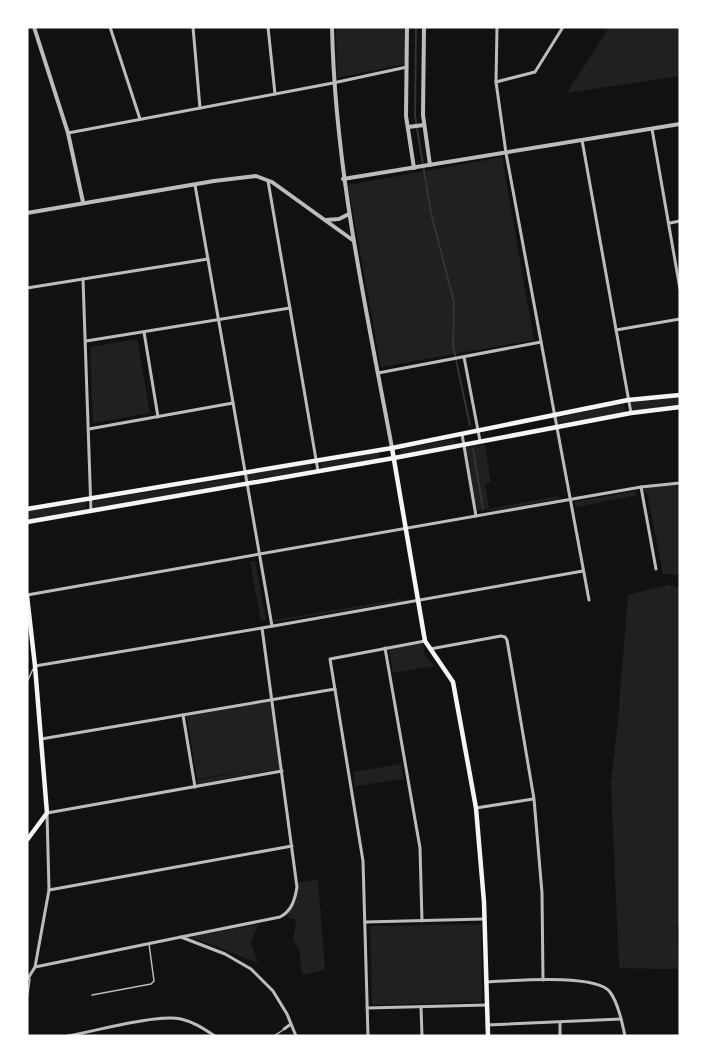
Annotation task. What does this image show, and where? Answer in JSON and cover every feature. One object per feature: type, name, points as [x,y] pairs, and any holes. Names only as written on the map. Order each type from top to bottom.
[{"type":"main road","points":[[27,509],[316,461],[628,400],[680,396]]},
{"type":"main road","points":[[27,522],[394,458],[631,413],[680,407]]},
{"type":"main road","points":[[392,447],[408,529],[425,640],[453,682],[476,808],[485,919],[488,1036]]},
{"type":"main road","points":[[27,596],[47,813],[27,840]]},
{"type":"street","points":[[34,27],[68,133],[83,202]]},
{"type":"street","points":[[110,27],[140,119]]},
{"type":"street","points":[[193,27],[200,108]]},
{"type":"street","points":[[268,27],[275,94]]},
{"type":"street","points":[[332,27],[333,83],[343,179],[392,447]]},
{"type":"street","points":[[407,27],[406,116],[416,126],[425,166]]},
{"type":"street","points":[[414,168],[424,27]]},
{"type":"street","points":[[497,27],[496,82],[506,153],[588,600]]},
{"type":"street","points":[[496,82],[535,72],[563,27]]},
{"type":"street","points":[[68,133],[407,67]]},
{"type":"street","points":[[343,179],[680,124]]},
{"type":"street","points":[[652,129],[680,289]]},
{"type":"street","points":[[582,140],[631,413]]},
{"type":"street","points":[[27,213],[83,202],[256,176],[267,179],[354,241]]},
{"type":"street","points":[[267,179],[318,471]]},
{"type":"street","points":[[195,184],[272,627]]},
{"type":"street","points":[[326,220],[339,219],[349,214]]},
{"type":"street","points":[[670,223],[680,221]]},
{"type":"street","points":[[27,288],[208,259]]},
{"type":"street","points":[[83,279],[91,511]]},
{"type":"street","points":[[86,341],[290,308]]},
{"type":"street","points":[[616,330],[680,319]]},
{"type":"street","points":[[144,332],[158,417]]},
{"type":"street","points":[[378,373],[541,342]]},
{"type":"street","points":[[464,357],[480,441]]},
{"type":"street","points":[[89,429],[233,404]]},
{"type":"street","points":[[461,433],[476,516]]},
{"type":"street","points":[[27,596],[641,487],[680,483]]},
{"type":"street","points":[[641,487],[656,569]]},
{"type":"street","points":[[35,666],[272,627],[584,571]]},
{"type":"street","points":[[35,968],[280,917],[285,915],[292,905],[297,887],[261,628]]},
{"type":"street","points":[[430,649],[505,637],[534,799],[542,893],[543,980]]},
{"type":"street","points":[[368,1036],[363,861],[331,657],[425,640]]},
{"type":"street","points":[[385,648],[420,848],[422,921]]},
{"type":"street","points":[[41,739],[335,689]]},
{"type":"street","points":[[183,715],[195,786]]},
{"type":"street","points":[[28,979],[35,968],[49,890],[47,813],[282,771]]},
{"type":"street","points":[[476,808],[534,799]]},
{"type":"street","points":[[49,890],[292,846]]},
{"type":"street","points":[[365,922],[485,919]]},
{"type":"street","points":[[181,937],[225,954],[251,969],[273,991],[296,1036]]},
{"type":"street","points":[[486,982],[558,980],[598,984],[611,993],[621,1019],[624,1036]]},
{"type":"street","points":[[368,1008],[487,1005]]},
{"type":"street","points":[[421,1007],[422,1036]]},
{"type":"street","points":[[68,1036],[163,1018],[180,1019],[198,1025],[215,1036]]},
{"type":"street","points":[[488,1025],[621,1019]]},
{"type":"street","points":[[560,1022],[560,1036]]},
{"type":"street","points":[[284,1029],[291,1023]]},
{"type":"lane","points":[[27,682],[35,666]]},
{"type":"lane","points":[[92,995],[152,984],[154,981],[148,943]]},
{"type":"lane","points":[[27,1000],[28,979]]},
{"type":"lane","points":[[274,1036],[284,1029]]},
{"type":"shaded area","points":[[336,27],[405,27],[405,64],[337,78]]},
{"type":"shaded area","points":[[609,27],[680,27],[680,76],[567,93]]},
{"type":"shaded area","points":[[502,157],[534,340],[381,367],[348,185]]},
{"type":"shaded area","points":[[137,339],[150,413],[93,423],[90,347]]},
{"type":"shaded area","points":[[680,398],[680,405],[632,411],[631,402]]},
{"type":"shaded area","points":[[624,403],[626,412],[557,424],[556,418]]},
{"type":"shaded area","points":[[455,439],[455,444],[401,455],[400,449]]},
{"type":"shaded area","points":[[485,445],[491,482],[485,484],[489,509],[473,511],[462,448]]},
{"type":"shaded area","points":[[379,452],[380,459],[322,469],[321,462]]},
{"type":"shaded area","points":[[311,464],[312,470],[248,481],[247,474]]},
{"type":"shaded area","points":[[239,477],[240,484],[94,509],[92,501]]},
{"type":"shaded area","points":[[679,484],[676,486],[680,487],[679,575],[663,574],[647,492],[643,492],[643,489]]},
{"type":"shaded area","points":[[636,491],[637,495],[576,507],[574,502]]},
{"type":"shaded area","points":[[558,496],[559,499],[490,511],[489,509]]},
{"type":"shaded area","points":[[87,502],[86,509],[27,520],[27,511]]},
{"type":"shaded area","points":[[255,561],[266,620],[261,621],[250,562]]},
{"type":"shaded area","points":[[668,585],[680,587],[678,969],[619,968],[611,782],[628,595]]},
{"type":"shaded area","points":[[402,599],[403,601],[273,622],[274,620]]},
{"type":"shaded area","points":[[423,643],[425,655],[434,666],[393,673],[389,649]]},
{"type":"shaded area","points":[[268,702],[269,704],[270,702],[281,769],[279,766],[279,769],[198,784],[197,780],[261,769],[197,779],[187,718],[184,715]]},
{"type":"shaded area","points":[[401,764],[404,779],[355,786],[353,772]]},
{"type":"shaded area","points":[[318,880],[325,970],[302,975],[299,949],[293,940],[296,920],[287,917],[299,882]]},
{"type":"shaded area","points":[[258,924],[251,943],[258,963],[191,937]]},
{"type":"shaded area","points":[[481,924],[482,1002],[372,1005],[370,926]]},
{"type":"waterway","points":[[416,27],[415,116],[431,213],[454,302],[453,346],[470,425]]},
{"type":"waterway","points":[[473,449],[483,509]]}]
